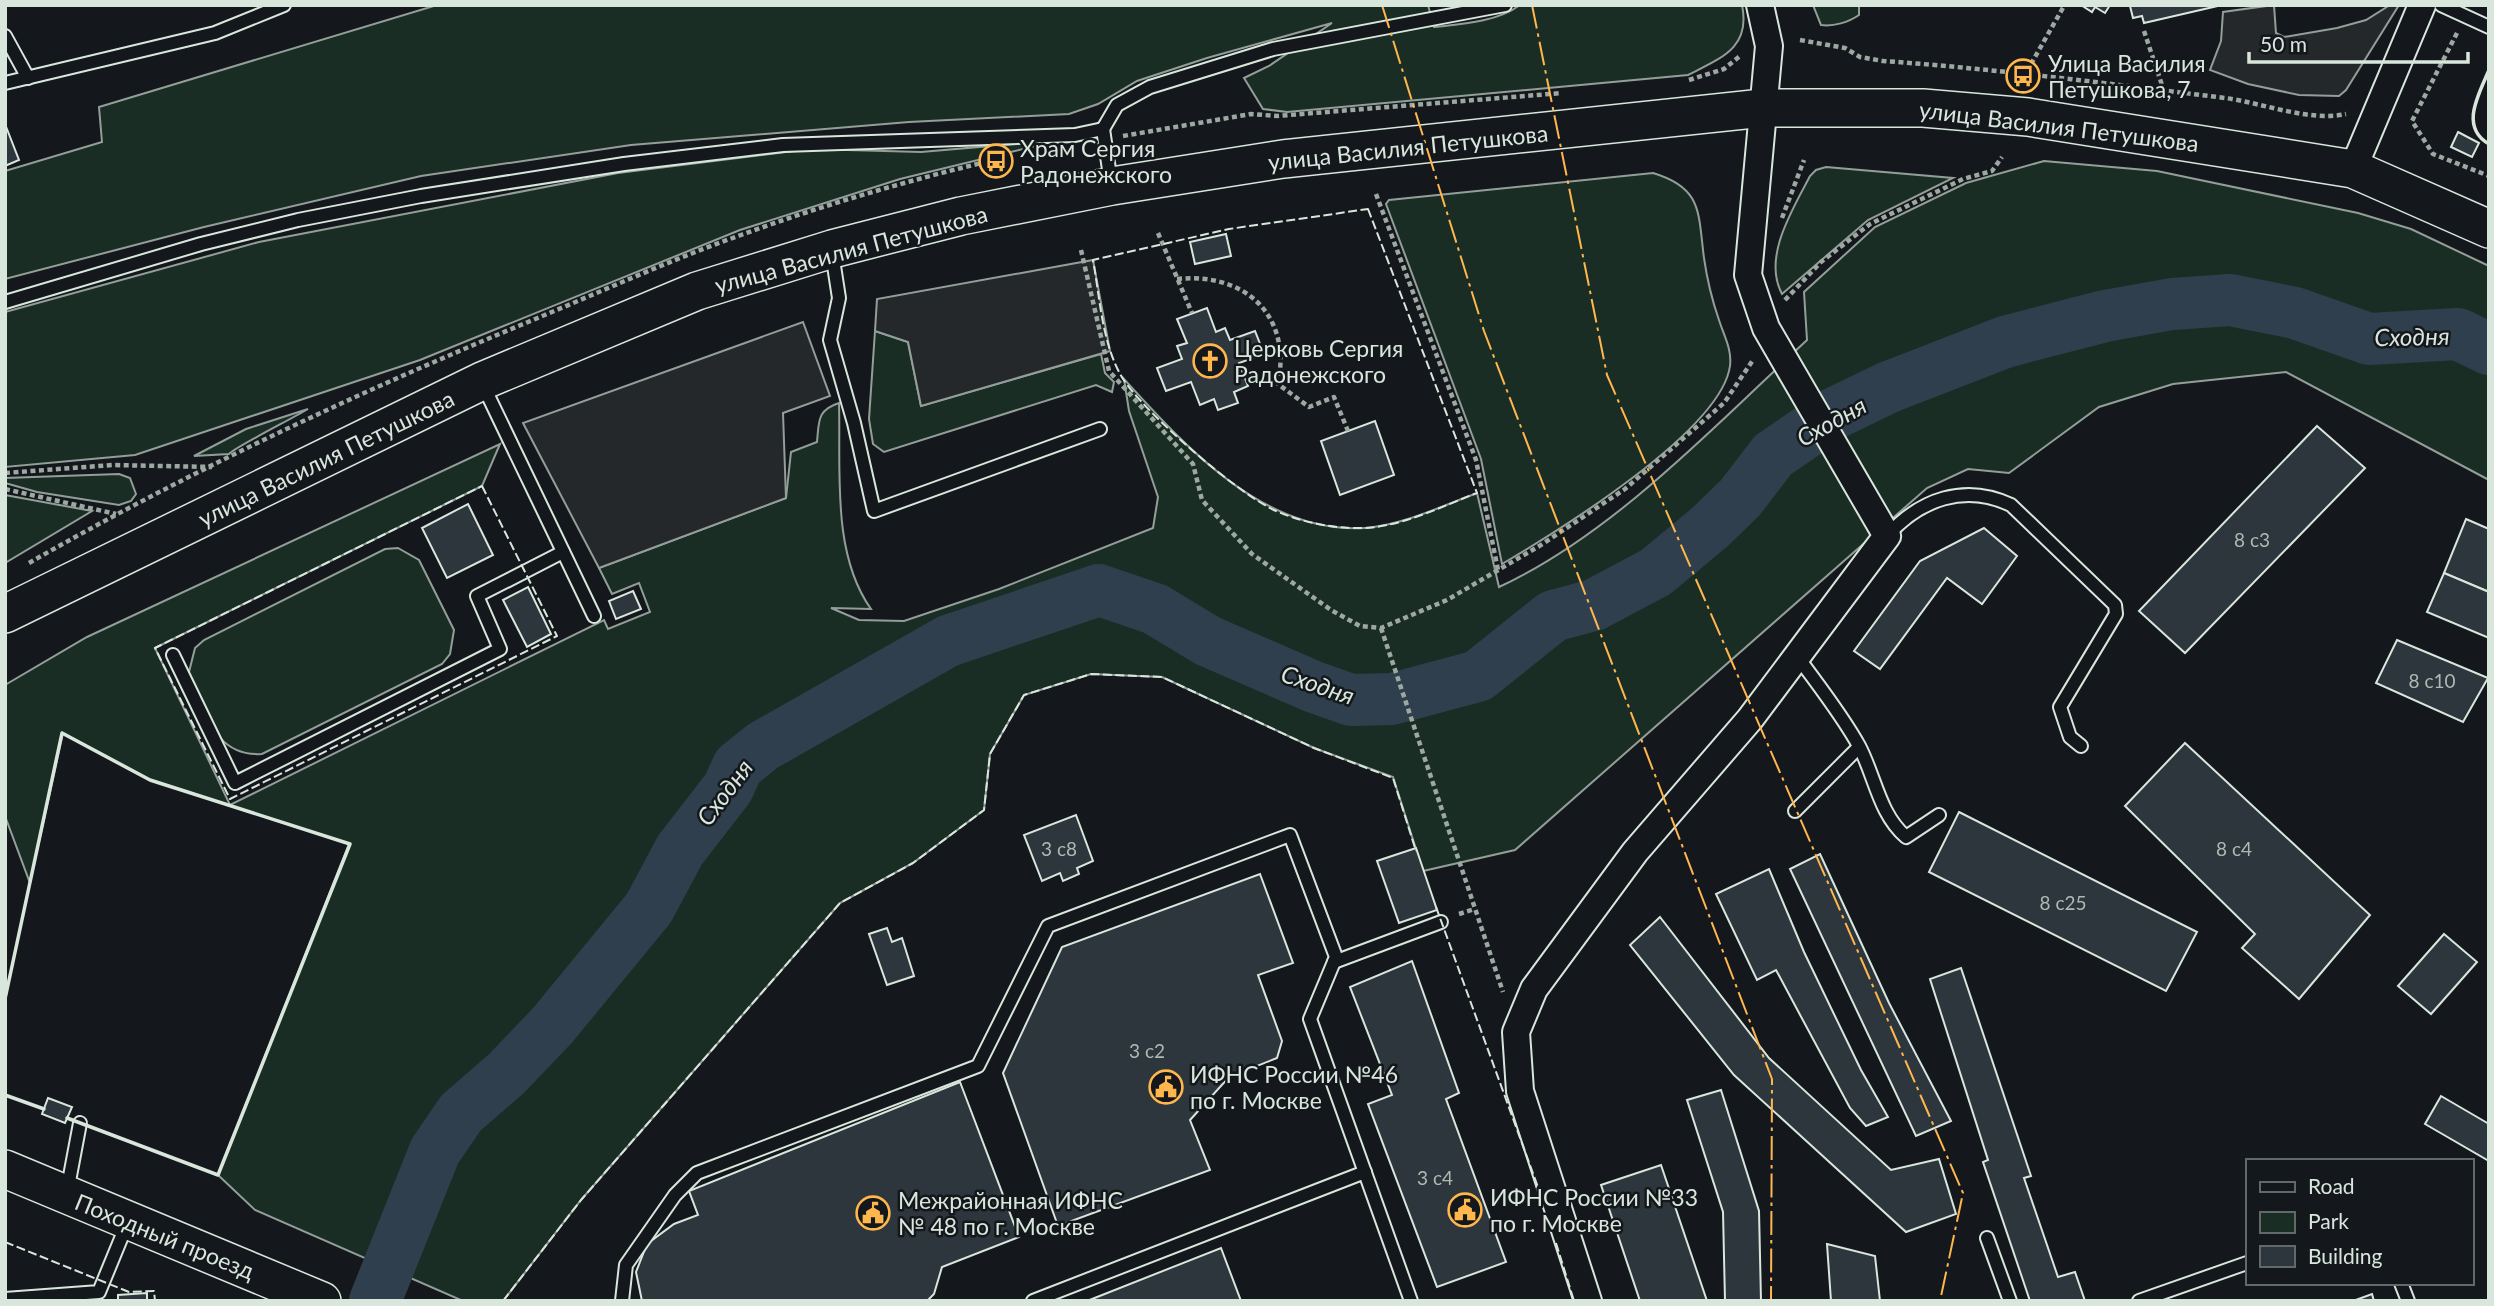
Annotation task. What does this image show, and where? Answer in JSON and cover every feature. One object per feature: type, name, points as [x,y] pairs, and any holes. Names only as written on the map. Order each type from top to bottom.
[{"type":"main road","name":"улица Василия Петушкова","points":[[5,614],[482,381],[697,291],[832,249],[961,216],[1112,186],[1283,159],[1763,108],[1923,107],[2028,117],[2353,169],[2489,229]]},
{"type":"main road","name":"Походный проезд","points":[[5,1169],[322,1301]]},
{"type":"main road","name":"Походный проезд","points":[[5,1178],[56,1192]]},
{"type":"street","points":[[1588,1301],[1520,1091],[1516,1032],[1534,989],[1635,852],[1750,719],[1887,536],[1766,328],[1748,275],[1769,46],[1760,5]]},
{"type":"street","points":[[2353,169],[2422,5]]},
{"type":"lane","points":[[1112,186],[1103,129],[1117,105],[1150,87],[1273,49],[1505,5]]},
{"type":"lane","points":[[2441,5],[2489,27]]},
{"type":"lane","points":[[5,83],[215,33],[281,6]]},
{"type":"lane","points":[[5,36],[28,78]]},
{"type":"lane","points":[[5,302],[201,244],[298,220],[421,196],[583,171],[783,145],[1075,135],[1103,129]]},
{"type":"lane","points":[[832,249],[839,298],[830,340],[850,406],[874,511],[1100,429]]},
{"type":"lane","points":[[482,381],[594,616]]},
{"type":"lane","points":[[1887,536],[1905,517],[1942,499],[1966,495],[1991,496],[2011,505],[2115,605],[2116,614],[2060,706],[2070,737],[2081,746]]},
{"type":"lane","points":[[173,655],[235,783],[500,649],[477,596],[563,552]]},
{"type":"lane","points":[[1797,656],[1859,747],[1885,811],[1906,837],[1939,815]]},
{"type":"lane","points":[[1795,811],[1859,747]]},
{"type":"lane","points":[[622,1301],[626,1265],[675,1195],[697,1173],[978,1066],[1048,926],[1290,835],[1336,957],[1310,1019],[1411,1301]]},
{"type":"lane","points":[[1334,962],[1441,922]]},
{"type":"lane","points":[[56,1192],[80,1123]]},
{"type":"lane","points":[[1033,1301],[1365,1172]]},
{"type":"lane","points":[[5,1299],[100,1296],[128,1222]]},
{"type":"lane","points":[[1987,1238],[2010,1301]]},
{"type":"lane","points":[[2140,1301],[2246,1263]]},
{"type":"path","points":[[2031,64],[2064,6]]},
{"type":"path","points":[[2465,16],[2412,121],[2433,154],[2489,176]]},
{"type":"path","points":[[2144,31],[2164,91]]},
{"type":"path","points":[[1800,40],[1845,48],[1860,57],[1883,61],[2049,75],[2249,102],[2327,118],[2348,113],[2356,107]]},
{"type":"path","points":[[1081,250],[1110,371],[1193,464],[1202,500],[1252,554],[1331,610],[1360,626],[1381,628],[1447,600],[1625,489],[1724,403],[1757,354],[1766,328],[1785,300],[1821,262],[1870,224],[1963,179],[1992,171],[2002,157]]},
{"type":"path","points":[[1779,227],[1804,160]]},
{"type":"path","points":[[1376,194],[1476,460],[1498,570]]},
{"type":"path","points":[[1158,233],[1192,313]]},
{"type":"path","points":[[1177,279],[1211,278],[1227,282],[1255,299],[1266,312],[1279,340],[1282,355],[1278,384],[1309,407],[1334,397],[1348,431]]},
{"type":"path","points":[[5,473],[113,465],[213,467]]},
{"type":"path","points":[[5,489],[117,514]]},
{"type":"path","points":[[1381,628],[1516,1032]]},
{"type":"green space","points":[[437,5],[1428,5],[1434,27],[1490,19],[1520,5],[1742,5],[1744,20],[1738,42],[1731,50],[1688,75],[1287,112],[1263,109],[1244,78],[1269,66],[1332,23],[1137,81],[1098,104],[1069,114],[909,122],[631,145],[421,176],[204,227],[5,279],[5,171],[102,142],[99,107]]},
{"type":"green space","points":[[1813,5],[1859,5],[1859,15],[1841,23],[1821,25]]},
{"type":"green space","points":[[1060,140],[900,179],[740,230],[420,360],[135,455],[5,467],[5,312],[259,242],[618,173],[810,149],[921,152]]},
{"type":"green space","points":[[2044,161],[2157,171],[2358,213],[2411,229],[2489,266],[2489,480],[2286,372],[2173,384],[2099,407],[2009,473],[1968,469],[1927,488],[1515,850],[1423,871],[1393,777],[1314,748],[1162,677],[1091,674],[1024,695],[990,754],[984,810],[913,863],[840,903],[581,1200],[503,1301],[463,1301],[255,1210],[218,1175],[349,844],[150,780],[63,733],[30,883],[5,816],[5,685],[87,637],[500,444],[482,486],[155,648],[230,805],[604,620],[608,629],[650,612],[639,583],[612,594],[599,568],[786,498],[791,452],[817,442],[820,417],[827,409],[839,403],[839,482],[844,536],[858,587],[871,609],[831,608],[859,620],[904,621],[999,589],[1153,528],[1158,497],[1129,411],[1124,379],[1174,432],[1230,482],[1261,502],[1294,517],[1328,526],[1365,528],[1394,523],[1477,493],[1499,587],[1541,565],[1622,508],[1699,442],[1807,340],[1804,292],[1875,227],[1966,183]]},
{"type":"green space","points":[[1826,167],[1953,178],[1868,220],[1782,294],[1776,265],[1782,234],[1810,176],[1816,170]]},
{"type":"green space","points":[[1653,173],[1681,186],[1695,204],[1708,282],[1729,348],[1730,366],[1720,392],[1698,420],[1669,449],[1634,477],[1502,564],[1481,459],[1386,204],[1389,200]]},
{"type":"green space","points":[[875,331],[908,342],[921,406],[1101,354],[1105,373],[1114,382],[1112,392],[1096,385],[884,452],[873,444],[869,419]]},
{"type":"green space","points":[[308,409],[229,454],[194,456],[246,429]]},
{"type":"green space","points":[[119,474],[130,478],[136,494],[131,501],[119,505],[37,492],[5,483],[5,478]]},
{"type":"green space","points":[[5,495],[92,511],[5,563]]},
{"type":"green space","points":[[398,548],[419,560],[454,630],[450,654],[442,664],[262,754],[246,753],[222,740],[207,717],[188,676],[195,648],[204,640],[385,549]]},
{"type":"shaded area","points":[[2274,5],[2276,33],[2284,37],[2366,20],[2390,5],[2399,5],[2346,90],[2339,96],[2299,95],[2248,84],[2210,70],[2221,41],[2223,12]]},
{"type":"shaded area","points":[[1093,260],[1110,351],[921,406],[908,342],[875,331],[877,299]]},
{"type":"shaded area","points":[[803,322],[830,396],[783,413],[786,498],[599,568],[523,423]]},
{"type":"building","points":[[2081,5],[2110,5],[2105,13],[2095,7],[2092,12]]},
{"type":"building","points":[[2118,5],[2222,5],[2144,23],[2142,16],[2133,18],[2130,6]]},
{"type":"building","points":[[5,124],[19,160],[5,166]]},
{"type":"building","points":[[2458,132],[2479,143],[2472,157],[2451,147]]},
{"type":"building","points":[[1226,234],[1231,256],[1195,264],[1190,242]]},
{"type":"building","name":"Церковь Сергия Радонежского","points":[[1207,308],[1216,332],[1225,328],[1230,340],[1255,331],[1264,354],[1239,363],[1248,386],[1234,392],[1238,403],[1218,410],[1214,399],[1200,405],[1191,382],[1166,391],[1157,368],[1182,359],[1177,346],[1187,343],[1177,319]]},
{"type":"building","points":[[1375,421],[1394,475],[1340,495],[1321,441]]},
{"type":"building","points":[[2317,426],[2365,468],[2185,653],[2139,611]]},
{"type":"building","points":[[468,504],[493,555],[447,578],[422,528]]},
{"type":"building","points":[[2466,519],[2489,529],[2489,592],[2444,573]]},
{"type":"building","points":[[1984,528],[2017,556],[1982,604],[1947,578],[1880,669],[1854,651],[1920,561]]},
{"type":"building","points":[[2444,573],[2489,592],[2489,638],[2427,612]]},
{"type":"building","points":[[528,587],[551,634],[527,647],[503,600]]},
{"type":"building","points":[[633,591],[641,609],[616,619],[609,601]]},
{"type":"building","points":[[2397,640],[2488,678],[2463,722],[2376,683]]},
{"type":"building","points":[[2185,743],[2370,915],[2299,999],[2242,948],[2255,934],[2125,806]]},
{"type":"building","points":[[1959,812],[2197,932],[2166,991],[1929,872]]},
{"type":"building","points":[[1076,815],[1093,861],[1077,868],[1079,874],[1063,881],[1060,873],[1042,881],[1024,835]]},
{"type":"building","points":[[1416,848],[1437,910],[1399,923],[1377,861]]},
{"type":"building","points":[[1820,854],[1889,1003],[1951,1121],[1916,1136],[1790,869]]},
{"type":"building","points":[[1769,869],[1804,952],[1861,1070],[1888,1117],[1866,1126],[1850,1108],[1776,970],[1757,980],[1716,894]]},
{"type":"building","points":[[1260,874],[1293,963],[1258,975],[1282,1041],[1277,1058],[1229,1077],[1190,1120],[1210,1170],[1058,1226],[1003,1073],[1062,947]]},
{"type":"building","points":[[1660,917],[1769,1058],[1891,1170],[1939,1159],[1956,1214],[1906,1232],[1734,1075],[1630,945]]},
{"type":"building","points":[[887,928],[892,942],[902,938],[914,976],[887,985],[869,934]]},
{"type":"building","points":[[2444,934],[2477,962],[2431,1014],[2398,986]]},
{"type":"building","points":[[1412,961],[1459,1093],[1446,1099],[1506,1262],[1437,1287],[1368,1104],[1392,1095],[1350,987]]},
{"type":"building","points":[[1961,968],[2031,1176],[2024,1178],[2058,1277],[2075,1272],[2085,1301],[2030,1301],[1983,1162],[1988,1160],[1930,979]]},
{"type":"building","points":[[960,1082],[1019,1237],[942,1267],[934,1294],[927,1301],[642,1301],[636,1272],[647,1244],[674,1224],[698,1215],[689,1191]]},
{"type":"building","points":[[1721,1090],[1759,1211],[1761,1301],[1725,1301],[1723,1212],[1687,1100]]},
{"type":"building","points":[[2441,1096],[2489,1124],[2489,1161],[2425,1124]]},
{"type":"building","points":[[48,1098],[72,1107],[65,1123],[42,1114]]},
{"type":"building","points":[[1661,1165],[1707,1301],[1640,1301],[1601,1185]]},
{"type":"building","points":[[1827,1244],[1875,1256],[1880,1301],[1831,1301]]},
{"type":"building","points":[[1221,1248],[1241,1301],[1087,1301]]},
{"type":"building","points":[[147,1293],[147,1301],[118,1301],[118,1295]]},
{"type":"building","points":[[2372,1294],[2374,1301],[2353,1301]]},
{"type":"waterway","name":"Сходня","points":[[375,1301],[435,1151],[461,1113],[506,1074],[552,1026],[649,908],[680,850],[728,788],[738,766],[763,746],[948,641],[1099,590],[1155,609],[1208,641],[1314,687],[1351,700],[1392,699],[1478,676],[1553,616],[1594,605],[1656,572],[1740,498],[1773,455],[1833,414],[1889,387],[2005,342],[2105,316],[2172,304],[2230,300],[2295,313],[2369,339],[2458,334],[2489,349]]},
{"type":"fence","points":[[1368,209],[1477,493],[1394,524],[1365,528],[1342,527],[1297,519],[1259,502],[1194,452],[1151,412],[1123,379],[1110,351],[1093,260],[1229,229],[1368,209]]},
{"type":"fence","points":[[482,486],[557,636],[230,799],[155,648],[482,486]]},
{"type":"fence","points":[[503,1301],[581,1200],[840,903],[913,863],[984,810],[990,754],[1024,695],[1091,674],[1162,677],[1314,748],[1393,778],[1416,851]]},
{"type":"fence","points":[[1436,907],[1539,1190]]},
{"type":"fence","points":[[5,1242],[129,1292],[154,1291],[155,1301]]},
{"type":"fence","points":[[1556,1243],[1574,1301]]},
{"type":"wall","points":[[2489,70],[2477,99],[2473,119],[2480,137],[2489,144]]},
{"type":"wall","points":[[5,999],[62,733],[150,780],[350,844],[218,1175],[67,1118]]},
{"type":"wall","points":[[5,1095],[44,1109]]},
{"type":"power","points":[[1382,5],[1484,331],[1772,1079],[1771,1301]]},
{"type":"power","points":[[1532,5],[1607,375],[1963,1193],[1940,1301]]},
{"type":"place","name":"Улица Василия Петушкова, 7","points":[[2023,76]]},
{"type":"place","name":"Храм Сергия Радонежского","points":[[996,161]]},
{"type":"place","name":"Церковь Сергия Радонежского","points":[[1210,361]]},
{"type":"place","name":"ИФНС России №46 по г. Москве","points":[[1166,1087]]},
{"type":"place","name":"ИФНС России №33 по г. Москве","points":[[1465,1210]]},
{"type":"place","name":"Межрайонная ИФНС № 48 по г. Москве","points":[[873,1213]]}]
